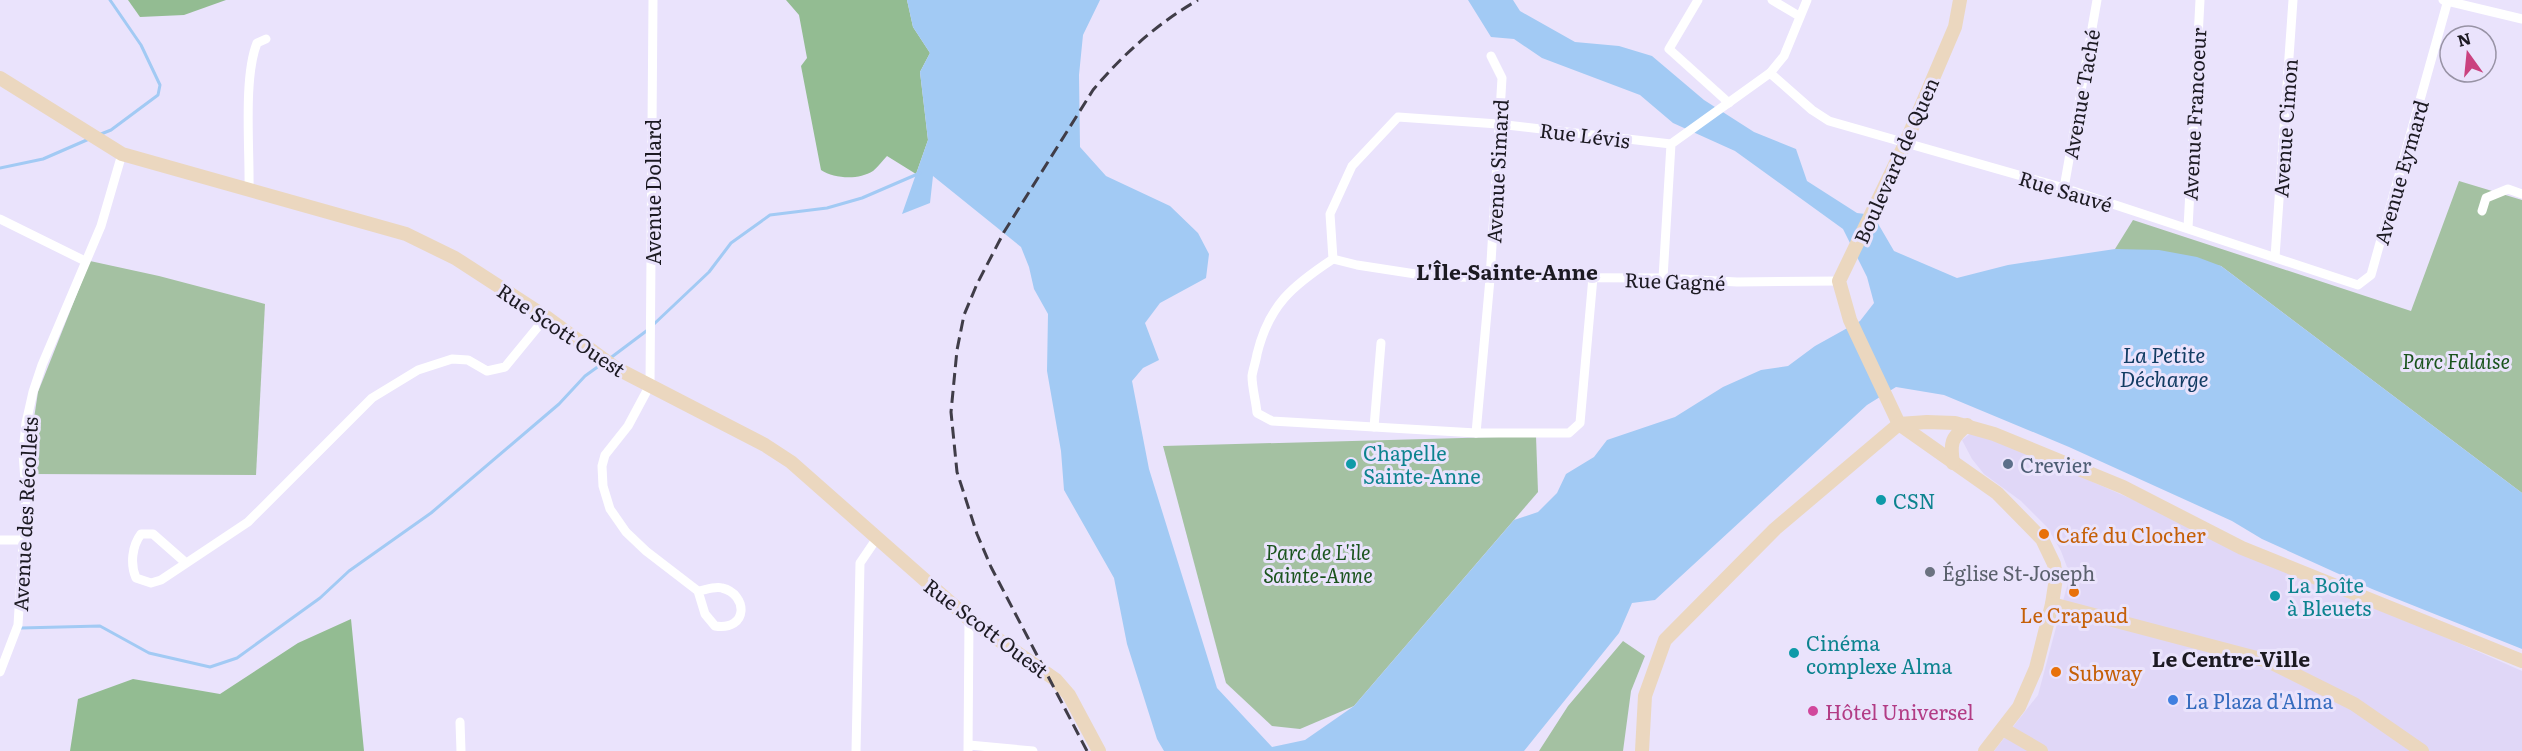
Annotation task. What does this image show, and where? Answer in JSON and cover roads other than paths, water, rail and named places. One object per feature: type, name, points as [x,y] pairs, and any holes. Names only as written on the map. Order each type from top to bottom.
[{"type":"street","name":"Avenue Dollard","points":[[650,385],[653,0]]},
{"type":"street","points":[[1698,0],[1669,49],[1729,103]]},
{"type":"street","points":[[1772,0],[1799,16]]},
{"type":"street","points":[[1663,278],[1671,144],[1770,73],[1784,56],[1806,0]]},
{"type":"street","name":"Boulevard de Quen","points":[[1842,274],[1905,144],[1955,27],[1960,0]]},
{"type":"street","name":"Avenue Taché","points":[[2064,188],[2097,0]]},
{"type":"street","name":"Avenue Francoeur","points":[[2188,228],[2200,0]]},
{"type":"street","name":"Avenue Cimon","points":[[2275,257],[2293,0]]},
{"type":"street","points":[[2447,0],[2522,19]]},
{"type":"street","name":"Avenue Eymard","points":[[2371,275],[2447,0]]},
{"type":"street","points":[[249,190],[249,88],[252,56],[257,43],[266,39]]},
{"type":"street","name":"Avenue Simard","points":[[1476,433],[1490,279],[1502,78],[1491,56]]},
{"type":"street","name":"Rue Sauvé","points":[[1770,73],[1812,110],[1829,121],[2064,188],[2358,285],[2371,275]]},
{"type":"street","name":"Rue Scott Ouest","points":[[0,78],[122,154],[406,234],[455,258],[546,317],[594,354],[765,445],[791,462],[969,619],[1056,680],[1069,695],[1099,751]]},
{"type":"street","name":"Rue Lévis","points":[[1333,259],[1330,214],[1352,166],[1398,117],[1498,124],[1671,144]]},
{"type":"street","name":"Avenue des Récollets","points":[[0,672],[18,625],[25,540],[26,495],[23,453],[26,423],[42,365],[101,226],[121,166],[122,154]]},
{"type":"street","points":[[2482,211],[2486,198],[2508,189],[2522,194]]},
{"type":"street","points":[[0,219],[85,261]]},
{"type":"street","points":[[1333,259],[1306,276],[1283,297],[1272,313],[1262,336],[1252,376],[1257,413],[1272,421],[1476,433],[1569,433],[1580,423],[1593,277]]},
{"type":"street","name":"Rue Gagné","points":[[1333,259],[1435,277],[1490,279],[1593,277],[1737,282],[1842,274]]},
{"type":"street","points":[[1842,274],[1850,320],[1896,418],[1953,463],[1997,493],[2042,539],[2055,564],[2056,578],[2052,604],[2033,676],[2019,707],[1985,751]]},
{"type":"street","points":[[186,564],[153,534],[141,534],[135,542],[132,570],[136,578],[151,583],[161,580],[186,564],[248,522],[372,398],[418,370],[452,359],[468,360],[487,371],[505,368],[546,317]]},
{"type":"street","points":[[1374,427],[1381,343]]},
{"type":"street","points":[[650,385],[628,426],[605,455],[602,466],[603,486],[610,509],[626,532],[646,551],[698,591],[705,614],[715,626],[735,625],[740,618],[741,609],[737,598],[721,587],[698,591]]},
{"type":"street","points":[[1642,751],[1645,696],[1665,640],[1775,529],[1896,418],[1967,425],[1994,434],[2123,487],[2242,548],[2522,661]]},
{"type":"street","points":[[1953,463],[1950,445],[1953,436],[1967,425]]},
{"type":"street","points":[[856,751],[860,563],[877,538]]},
{"type":"street","points":[[0,540],[25,540]]},
{"type":"street","points":[[2052,604],[2268,661],[2354,705],[2422,751]]},
{"type":"street","points":[[969,619],[968,748],[1033,751]]},
{"type":"street","points":[[460,722],[461,751]]},
{"type":"street","points":[[2003,729],[2041,751]]},
{"type":"water","name":"La Petite Décharge","points":[[907,0],[1100,0],[1083,35],[1079,75],[1080,147],[1106,176],[1170,206],[1198,233],[1209,254],[1206,278],[1160,303],[1145,323],[1159,360],[1143,368],[1132,381],[1149,469],[1217,688],[1272,747],[1305,740],[1354,706],[1514,520],[1538,512],[1557,493],[1566,474],[1594,457],[1607,440],[1675,417],[1723,387],[1761,370],[1788,366],[1815,346],[1860,321],[1874,303],[1867,277],[1843,229],[1735,151],[1673,123],[1640,95],[1542,58],[1514,39],[1491,37],[1468,0],[1513,0],[1520,11],[1575,42],[1619,46],[1652,56],[1704,100],[1754,132],[1796,149],[1807,181],[1857,213],[1873,215],[1894,251],[1957,278],[2008,265],[2115,249],[2159,250],[2197,257],[2221,266],[2522,493],[2522,649],[2372,589],[2262,539],[2232,521],[2069,447],[1944,395],[1896,387],[1867,405],[1655,600],[1632,603],[1619,633],[1524,751],[1164,751],[1157,739],[1127,644],[1114,578],[1064,490],[1061,451],[1047,371],[1048,314],[1034,289],[1021,247],[933,176],[930,203],[902,214],[928,140],[920,72],[930,53],[913,27]]},
{"type":"waterway","points":[[101,134],[111,130],[158,95],[160,85],[141,45],[110,0]]},
{"type":"waterway","points":[[0,168],[43,159],[89,139]]},
{"type":"waterway","points":[[654,324],[709,272],[731,243],[770,215],[827,208],[862,198],[920,173]]},
{"type":"waterway","points":[[609,359],[649,329]]},
{"type":"waterway","points":[[21,628],[100,626],[149,653],[210,667],[237,658],[320,598],[349,571],[431,513],[559,404],[585,376],[603,363]]},
{"type":"railway","points":[[1087,751],[991,567],[977,534],[957,472],[951,412],[957,350],[964,315],[1004,232],[1093,90],[1142,40],[1198,0]]},
{"type":"place","name":"Chapelle Sainte-Anne","points":[[1351,464]]},
{"type":"place","name":"Crevier","points":[[2008,464]]},
{"type":"place","name":"CSN","points":[[1881,500]]},
{"type":"place","name":"Café du Clocher","points":[[2044,534]]},
{"type":"place","name":"Église St-Joseph","points":[[1930,572]]},
{"type":"place","name":"Le Crapaud","points":[[2074,592]]},
{"type":"place","name":"La Boîte à Bleuets","points":[[2275,596]]},
{"type":"place","name":"Cinéma complexe Alma","points":[[1794,653]]},
{"type":"place","name":"Subway","points":[[2056,672]]},
{"type":"place","name":"La Plaza d'Alma","points":[[2173,700]]},
{"type":"place","name":"Hôtel Universel","points":[[1813,711]]},
{"type":"district","name":"L'Île-Sainte-Anne","points":[[1507,270]]},
{"type":"district","name":"Le Centre-Ville","points":[[2231,657]]},
{"type":"park label","name":"Parc Falaise","points":[[2456,360]]},
{"type":"park label","name":"Parc de L'ile Sainte-Anne","points":[[1318,562]]}]
